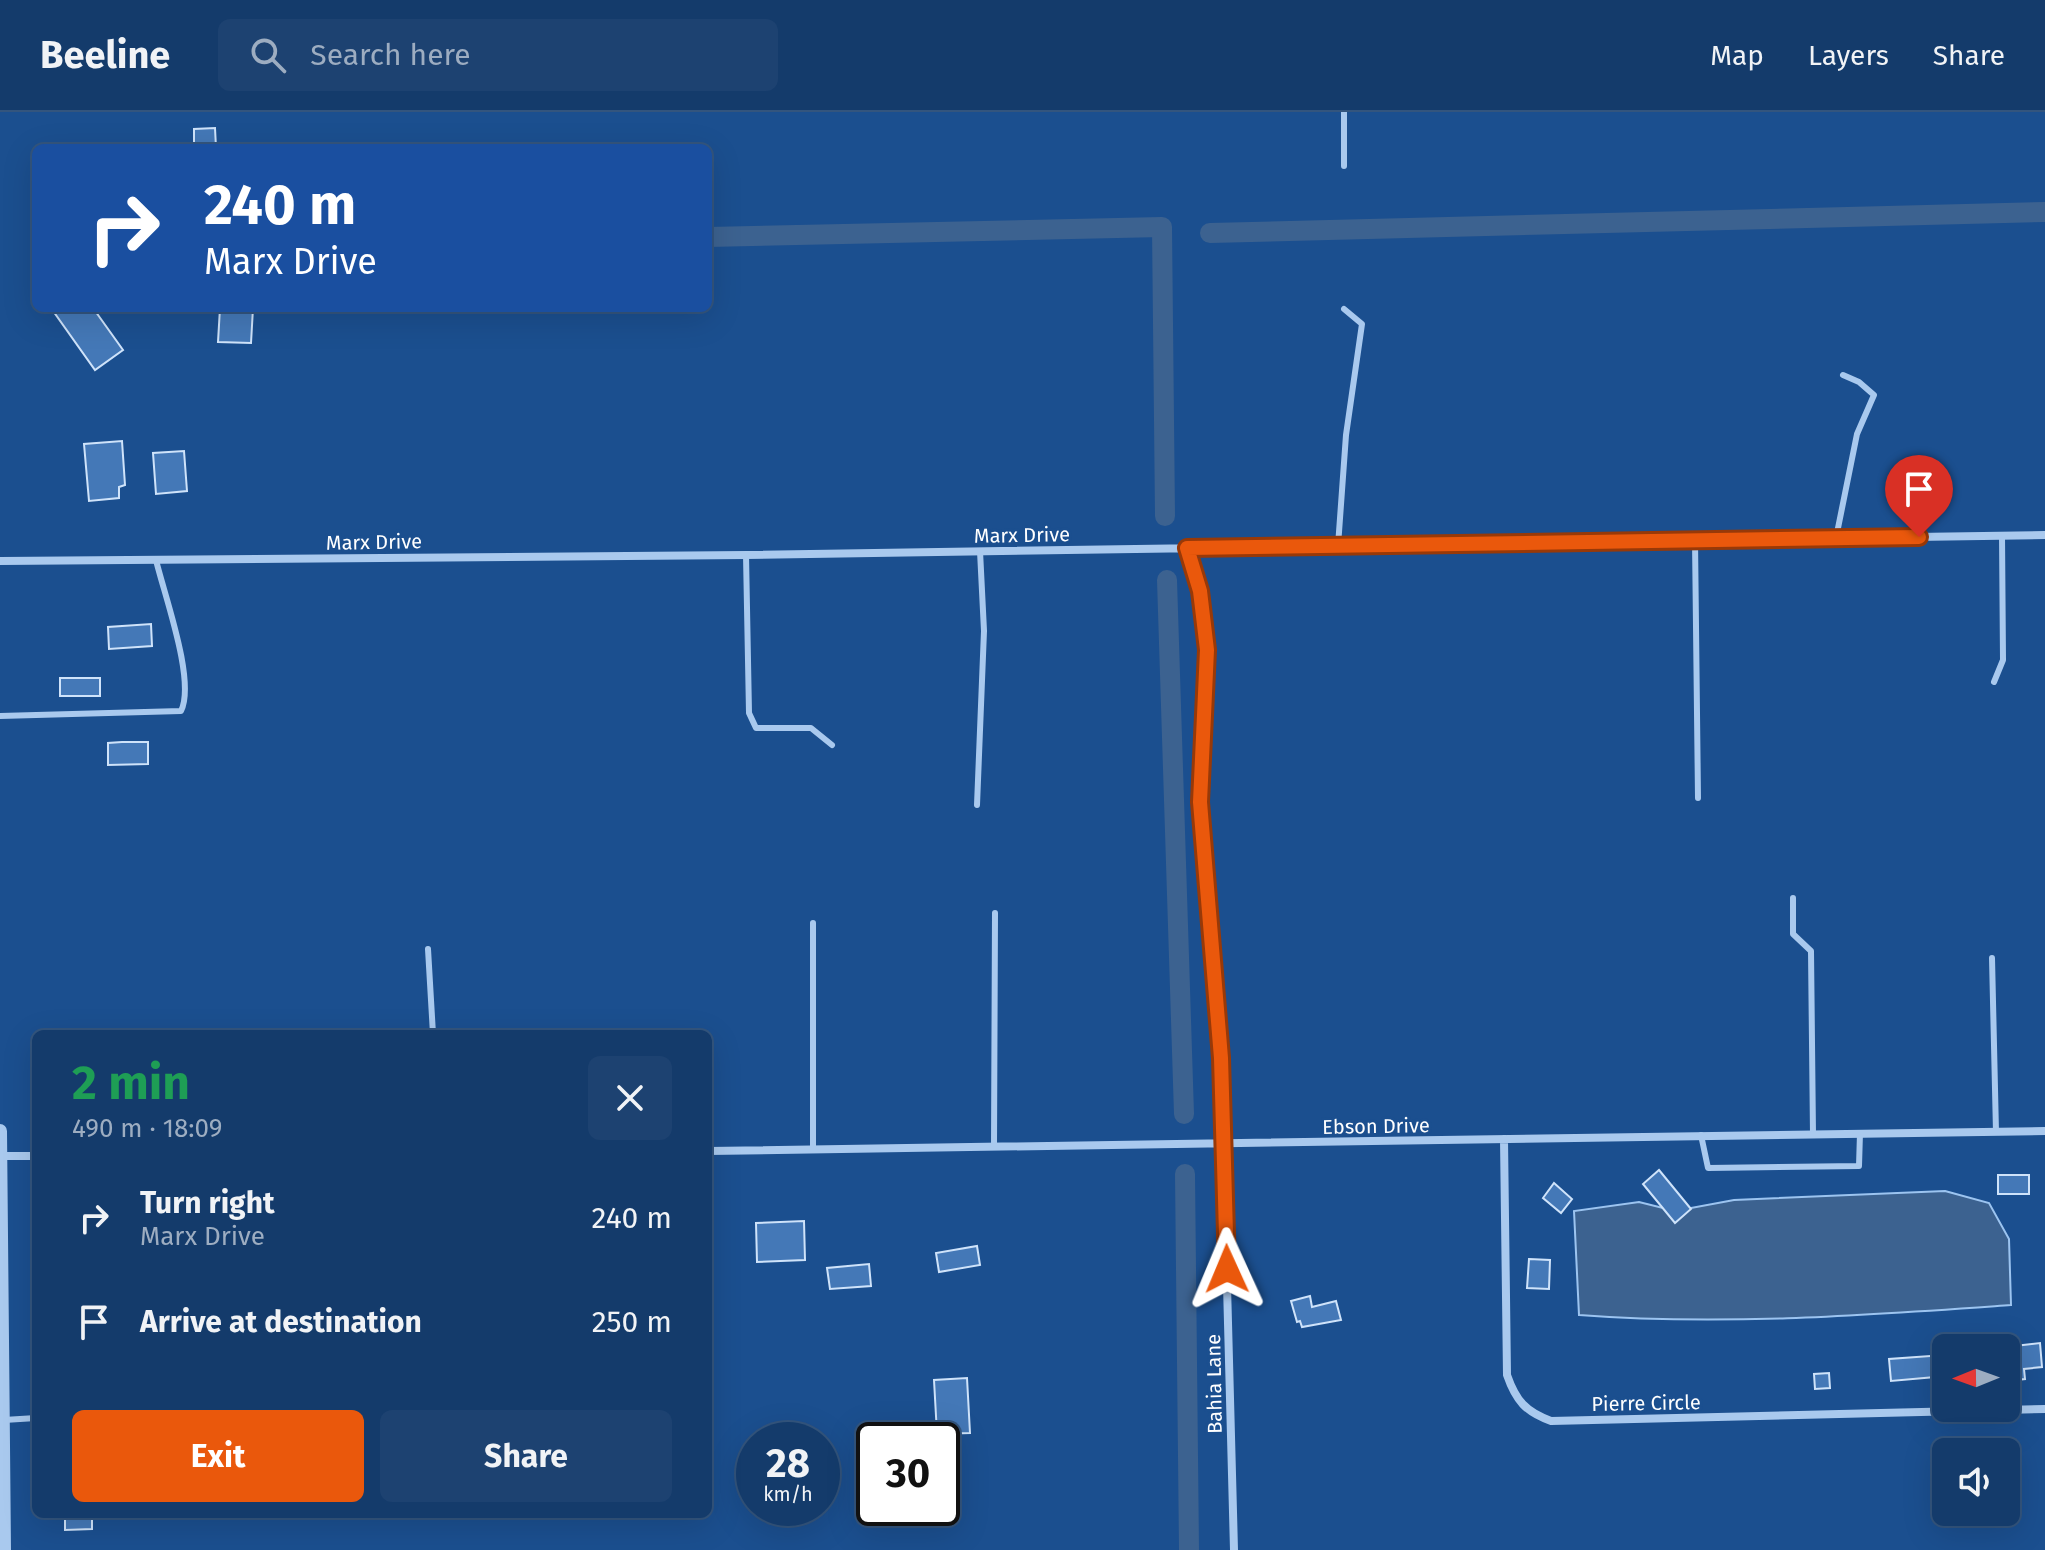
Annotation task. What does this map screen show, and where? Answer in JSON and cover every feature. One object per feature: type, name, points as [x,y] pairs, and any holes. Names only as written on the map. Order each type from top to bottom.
[{"type":"street","name":"Marx Drive","points":[[0,561],[746,555],[2045,535]]},
{"type":"street","name":"Bahia Lane","points":[[1187,548],[1200,591],[1206,634],[1200,802],[1224,1144],[1234,1550]]},
{"type":"street","points":[[0,1131],[4,1550]]},
{"type":"street","name":"Ebson Drive","points":[[712,1151],[2045,1131]]},
{"type":"street","name":"Pierre Circle","points":[[1504,1139],[1507,1375],[1514,1397],[1530,1413],[1551,1421],[2045,1409]]},
{"type":"street","points":[[0,1156],[32,1156]]},
{"type":"lane","points":[[1344,112],[1344,166]]},
{"type":"lane","points":[[1338,546],[1346,435],[1362,324],[1344,309]]},
{"type":"lane","points":[[1836,538],[1857,434],[1874,395],[1859,382],[1843,375]]},
{"type":"lane","points":[[1994,682],[2003,660],[2002,535]]},
{"type":"lane","points":[[1695,540],[1698,798]]},
{"type":"lane","points":[[977,805],[984,631],[980,551]]},
{"type":"lane","points":[[746,555],[749,713],[756,728],[811,728],[832,745]]},
{"type":"lane","points":[[0,716],[181,711],[185,703],[184,672],[156,560]]},
{"type":"lane","points":[[1793,898],[1793,934],[1811,951],[1813,1134]]},
{"type":"lane","points":[[994,1147],[995,913]]},
{"type":"lane","points":[[813,923],[813,1150]]},
{"type":"lane","points":[[428,949],[433,1030]]},
{"type":"lane","points":[[1992,958],[1996,1132]]},
{"type":"lane","points":[[1701,1135],[1708,1168],[1821,1167],[1859,1166],[1860,1133]]},
{"type":"lane","points":[[3,1420],[32,1418]]},
{"type":"water","points":[[1945,1191],[1989,1203],[2009,1239],[2011,1305],[1741,1319],[1579,1315],[1574,1211],[1639,1202],[1675,1211],[1734,1200]]},
{"type":"building","points":[[215,128],[216,144],[194,144],[194,129]]},
{"type":"building","points":[[54,312],[96,312],[123,350],[95,370]]},
{"type":"building","points":[[220,312],[253,312],[251,343],[218,342]]},
{"type":"building","points":[[122,441],[125,485],[119,487],[119,498],[89,501],[84,444]]},
{"type":"building","points":[[184,451],[187,491],[156,494],[153,453]]},
{"type":"building","points":[[151,624],[152,646],[109,649],[108,627]]},
{"type":"building","points":[[60,678],[100,678],[100,696],[60,696]]},
{"type":"building","points":[[148,742],[148,764],[108,765],[108,743]]},
{"type":"building","points":[[1659,1170],[1691,1209],[1675,1223],[1643,1184]]},
{"type":"building","points":[[1998,1175],[2029,1175],[2029,1194],[1998,1194]]},
{"type":"building","points":[[1554,1183],[1572,1199],[1561,1213],[1543,1198]]},
{"type":"building","points":[[804,1221],[805,1260],[757,1262],[756,1223]]},
{"type":"building","points":[[977,1246],[980,1265],[939,1272],[936,1253]]},
{"type":"building","points":[[1529,1259],[1550,1260],[1549,1289],[1527,1288]]},
{"type":"building","points":[[869,1264],[871,1286],[830,1289],[827,1268]]},
{"type":"building","points":[[1310,1296],[1312,1307],[1336,1301],[1341,1320],[1302,1327],[1300,1321],[1297,1322],[1291,1301]]},
{"type":"building","points":[[2040,1343],[2042,1367],[2024,1369],[2025,1379],[2020,1380],[2020,1345]]},
{"type":"building","points":[[1932,1356],[1932,1377],[1891,1381],[1889,1359]]},
{"type":"building","points":[[1829,1373],[1830,1388],[1815,1389],[1814,1374]]},
{"type":"building","points":[[967,1378],[970,1433],[960,1433],[960,1422],[936,1422],[934,1380]]},
{"type":"building","points":[[65,1518],[92,1518],[92,1529],[65,1530]]},
{"type":"waterway","points":[[1210,233],[2045,212]]},
{"type":"waterway","points":[[712,237],[1162,227],[1165,516]]},
{"type":"waterway","points":[[1167,580],[1184,1114]]},
{"type":"waterway","points":[[1185,1174],[1189,1550]]},
{"type":"route","points":[[1227,1269],[1221,1058],[1200,802],[1199,761],[1207,650],[1200,591],[1187,548],[1919,537]]}]
